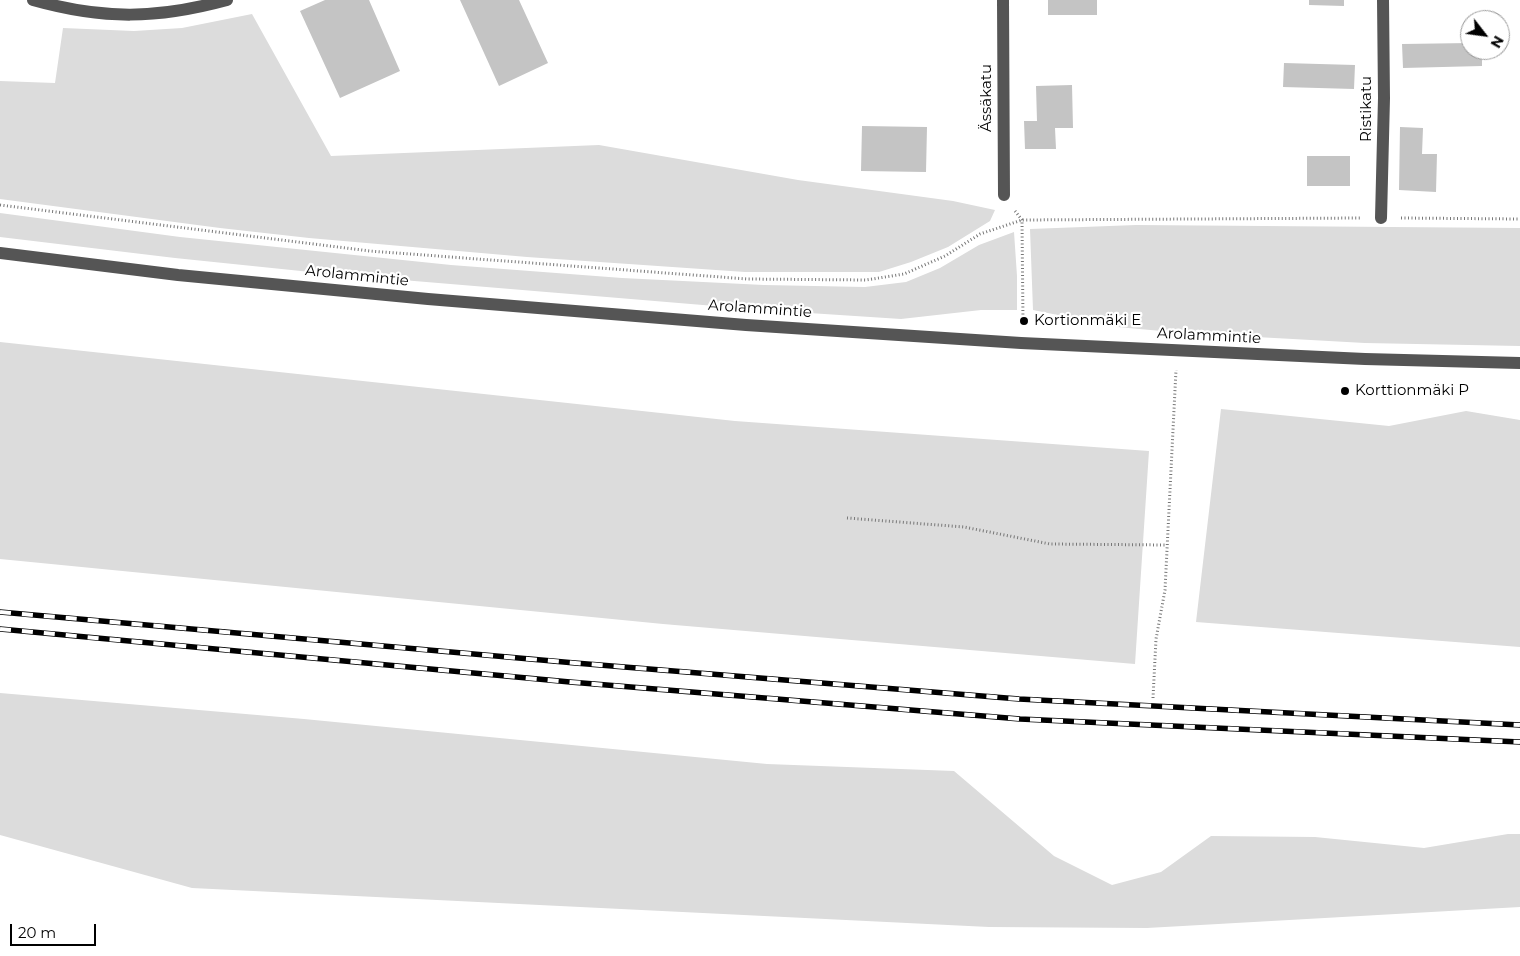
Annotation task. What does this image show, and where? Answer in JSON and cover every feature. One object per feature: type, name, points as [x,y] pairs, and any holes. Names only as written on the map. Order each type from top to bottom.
[{"type":"street","points":[[33,0],[73,10],[112,15],[155,14],[199,8],[227,0]]},
{"type":"street","name":"Ässäkatu","points":[[1003,0],[1004,195]]},
{"type":"street","name":"Ristikatu","points":[[1381,218],[1384,98],[1382,0]]},
{"type":"street","name":"Arolammintie","points":[[0,253],[178,275],[428,299],[746,325],[1021,343],[1355,359],[1520,363]]},
{"type":"path","points":[[0,205],[370,252],[747,279],[866,280],[904,274],[945,256],[980,234],[1022,220],[1381,218],[1520,220]]},
{"type":"path","points":[[1021,343],[1024,321],[1022,220]]},
{"type":"path","points":[[1153,698],[1156,639],[1165,590],[1177,350]]},
{"type":"path","points":[[847,518],[964,527],[1050,544],[1167,545]]},
{"type":"shaded area","points":[[252,14],[331,156],[599,145],[798,180],[953,201],[995,210],[990,221],[948,247],[879,272],[745,272],[527,257],[309,238],[0,199],[0,81],[55,83],[63,28],[134,31],[182,28]]},
{"type":"shaded area","points":[[0,213],[180,237],[451,265],[622,278],[764,285],[865,287],[906,282],[940,268],[979,245],[1014,232],[1017,310],[981,310],[901,319],[763,310],[330,274],[0,237]]},
{"type":"shaded area","points":[[1136,225],[1520,228],[1520,346],[1365,343],[1184,333],[1117,327],[1033,310],[1030,229]]},
{"type":"shaded area","points":[[0,342],[735,421],[1149,451],[1135,664],[663,624],[0,559]]},
{"type":"shaded area","points":[[1221,409],[1389,426],[1466,411],[1520,420],[1520,647],[1196,622]]},
{"type":"shaded area","points":[[0,693],[304,719],[767,764],[954,771],[1054,856],[1112,885],[1161,872],[1211,836],[1315,837],[1424,848],[1508,834],[1520,834],[1520,907],[1147,928],[989,927],[192,888],[0,835]]},
{"type":"building","points":[[325,0],[369,0],[400,71],[340,98],[300,11]]},
{"type":"building","points":[[460,0],[519,0],[548,63],[499,86]]},
{"type":"building","points":[[1048,0],[1097,0],[1097,15],[1048,15]]},
{"type":"building","points":[[1309,0],[1344,0],[1344,6],[1309,5]]},
{"type":"building","points":[[1460,43],[1460,60],[1482,60],[1482,66],[1403,68],[1402,44]]},
{"type":"building","points":[[1284,63],[1355,65],[1354,89],[1283,87]]},
{"type":"building","points":[[1072,85],[1073,128],[1055,128],[1056,149],[1025,149],[1024,121],[1037,121],[1036,86]]},
{"type":"building","points":[[862,126],[927,127],[926,172],[861,171]]},
{"type":"building","points":[[1400,127],[1423,128],[1422,154],[1437,154],[1436,192],[1399,190]]},
{"type":"building","points":[[1307,156],[1350,156],[1350,186],[1307,186]]},
{"type":"railway","points":[[0,612],[575,663],[1019,699],[1520,725]]},
{"type":"railway","points":[[0,629],[570,682],[1020,719],[1520,742]]},
{"type":"place","name":"Kortionmäki E","points":[[1024,321]]},
{"type":"place","name":"Korttionmäki P","points":[[1345,391]]}]
